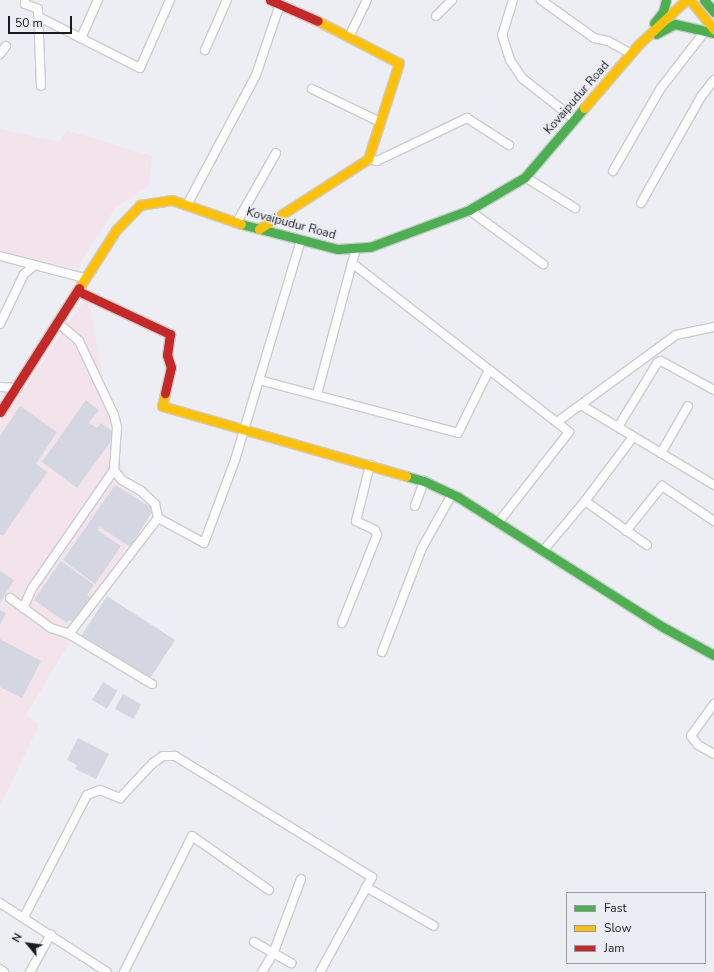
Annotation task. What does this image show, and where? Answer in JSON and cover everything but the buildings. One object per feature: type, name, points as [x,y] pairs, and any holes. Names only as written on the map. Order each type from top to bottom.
[{"type":"street","points":[[25,0],[24,4],[38,9],[41,86]]},
{"type":"street","points":[[81,38],[98,0]]},
{"type":"street","points":[[39,17],[140,68],[170,0]]},
{"type":"street","points":[[205,50],[227,0]]},
{"type":"street","points":[[259,229],[368,159],[399,63],[270,0]]},
{"type":"street","points":[[349,38],[367,0]]},
{"type":"street","points":[[436,16],[452,0]]},
{"type":"street","points":[[513,0],[502,35],[510,60],[522,78],[574,119]]},
{"type":"street","points":[[541,0],[594,38],[608,41],[631,54]]},
{"type":"street","name":"Kovaipudur Road","points":[[0,412],[18,388],[116,230],[140,205],[172,200],[259,229],[338,249],[370,247],[469,210],[525,177],[631,54],[663,12],[666,0]]},
{"type":"street","name":"Kovaipudur Road","points":[[638,45],[686,0]]},
{"type":"street","points":[[613,171],[661,88],[711,31],[690,0]]},
{"type":"street","points":[[704,0],[714,12]]},
{"type":"street","points":[[187,206],[256,74],[280,4]]},
{"type":"street","name":"Kovaipudur Road","points":[[638,45],[675,24],[711,31]]},
{"type":"street","points":[[0,54],[6,46]]},
{"type":"street","points":[[641,203],[701,97],[714,80]]},
{"type":"street","points":[[312,89],[380,122]]},
{"type":"street","points":[[368,159],[377,161],[467,118],[509,145]]},
{"type":"street","points":[[237,222],[276,153]]},
{"type":"street","points":[[525,177],[575,208]]},
{"type":"street","points":[[469,210],[543,264]]},
{"type":"street","points":[[114,470],[122,480],[141,491],[155,504],[158,518],[204,543],[244,428],[301,240]]},
{"type":"street","points":[[317,394],[356,248]]},
{"type":"street","points":[[0,256],[85,278]]},
{"type":"street","points":[[352,263],[569,432],[498,522]]},
{"type":"street","points":[[0,324],[24,274],[34,266]]},
{"type":"street","points":[[78,291],[170,334],[168,355],[171,367],[162,406],[244,428],[424,481],[452,494],[663,627],[714,655]]},
{"type":"street","points":[[23,608],[33,587],[114,470],[117,433],[114,415],[79,341],[58,323]]},
{"type":"street","points":[[556,422],[676,335],[714,327]]},
{"type":"street","points":[[618,427],[657,363],[661,361],[714,390]]},
{"type":"street","points":[[259,380],[317,394],[458,433],[489,370]]},
{"type":"street","points":[[0,387],[18,388]]},
{"type":"street","points":[[581,405],[714,485]]},
{"type":"street","points":[[661,453],[688,406]]},
{"type":"street","points":[[543,551],[585,501],[633,436]]},
{"type":"street","points":[[342,623],[378,535],[375,530],[356,521],[370,465]]},
{"type":"street","points":[[415,506],[424,481]]},
{"type":"street","points":[[626,531],[662,486],[714,521]]},
{"type":"street","points":[[382,652],[422,548],[452,494]]},
{"type":"street","points":[[585,501],[647,545]]},
{"type":"street","points":[[69,634],[158,518]]},
{"type":"street","points":[[10,598],[51,628],[61,633],[69,634],[152,684]]},
{"type":"street","points":[[714,704],[691,736],[698,745],[714,754]]},
{"type":"street","points":[[24,917],[87,794],[100,790],[120,798],[163,756],[175,756],[372,877],[320,972]]},
{"type":"street","points":[[124,972],[192,836],[269,890]]},
{"type":"street","points":[[262,972],[273,954],[301,879]]},
{"type":"street","points":[[366,887],[434,926]]},
{"type":"street","points":[[0,903],[51,934],[107,972]]},
{"type":"street","points":[[30,972],[51,934]]},
{"type":"street","points":[[254,942],[291,963]]},
{"type":"street","points":[[0,969],[4,972]]},
{"type":"shaded area","points":[[0,129],[59,142],[66,130],[152,156],[149,186],[116,207],[77,268],[0,252]]},
{"type":"shaded area","points":[[88,295],[116,455],[137,496],[143,520],[26,715],[39,725],[0,806],[0,424]]},
{"type":"traffic: fast","points":[[654,23],[663,12],[666,0]]},
{"type":"traffic: fast","points":[[704,0],[714,12]]},
{"type":"traffic: fast","points":[[656,34],[675,24],[714,33]]},
{"type":"traffic: fast","points":[[241,224],[338,249],[370,247],[469,210],[525,177],[584,108]]},
{"type":"traffic: fast","points":[[406,476],[424,481],[458,497],[663,627],[714,655]]},
{"type":"traffic: slow","points":[[584,108],[638,45],[686,0]]},
{"type":"traffic: slow","points":[[690,0],[714,30]]},
{"type":"traffic: slow","points":[[259,229],[368,159],[399,63],[318,21]]},
{"type":"traffic: slow","points":[[79,288],[116,230],[140,205],[172,200],[241,224]]},
{"type":"traffic: slow","points":[[165,393],[162,406],[406,476]]},
{"type":"traffic: jam","points":[[270,0],[318,21]]},
{"type":"traffic: jam","points":[[0,412],[79,288]]},
{"type":"traffic: jam","points":[[78,291],[170,334],[167,355],[171,367],[165,393]]}]
